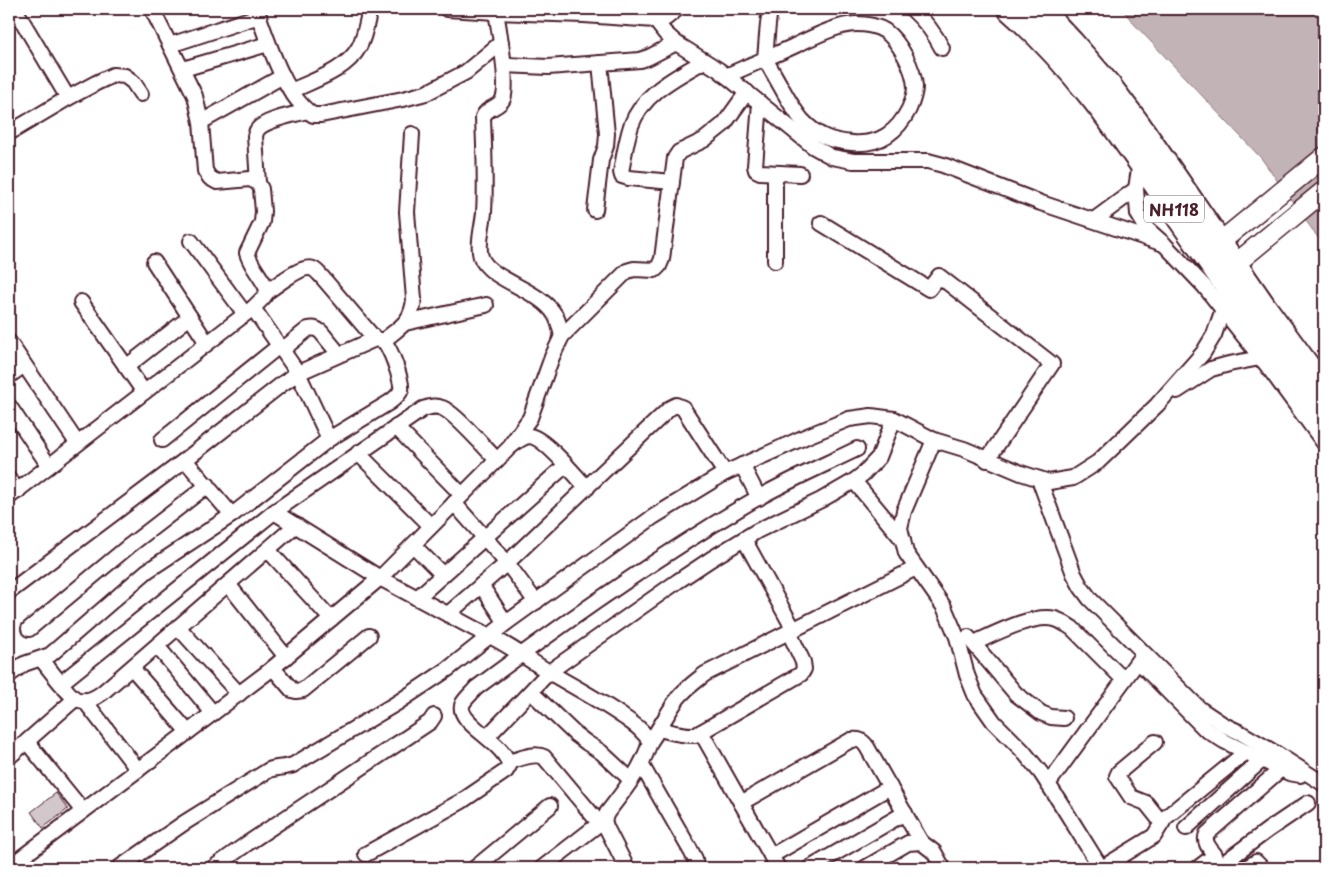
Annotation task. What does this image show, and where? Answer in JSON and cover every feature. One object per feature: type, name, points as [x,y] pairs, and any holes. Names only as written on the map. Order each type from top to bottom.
[{"type":"highway","name":"NH118","points":[[1012,9],[1032,27],[1091,93],[1248,316],[1324,420]]},
{"type":"highway","name":"NH118","points":[[1039,9],[1072,43],[1109,87],[1324,390]]},
{"type":"street","points":[[15,9],[68,98]]},
{"type":"street","points":[[152,9],[195,96],[200,122],[204,171],[217,182],[250,180],[258,183]]},
{"type":"street","points":[[291,91],[330,73],[347,61],[359,46],[370,9]]},
{"type":"street","points":[[447,9],[655,20],[666,18],[677,9]]},
{"type":"street","points":[[726,76],[765,58],[842,26],[855,24],[870,25],[885,32],[896,42],[906,58],[912,74],[915,88],[912,102],[899,125],[888,135],[876,141],[861,143],[827,139],[811,130],[799,116],[765,58],[770,9]]},
{"type":"street","points":[[912,9],[927,24],[942,48]]},
{"type":"street","points":[[496,12],[504,64],[504,98],[500,103],[488,109],[484,117],[484,199],[479,249],[486,265],[493,272],[540,299],[548,306],[555,314],[562,336]]},
{"type":"street","points":[[170,45],[257,13],[268,44],[291,91],[307,111],[313,115],[321,115],[426,93],[466,72],[501,43]]},
{"type":"street","points":[[655,20],[676,44],[704,60],[747,92],[814,148],[832,157],[853,161],[928,161],[1164,244]]},
{"type":"street","points":[[183,69],[268,44]]},
{"type":"street","points":[[504,64],[548,67],[640,60],[649,58],[676,44]]},
{"type":"street","points":[[672,182],[622,176],[620,172],[631,127],[637,114],[652,94],[704,60]]},
{"type":"street","points":[[595,210],[607,139],[600,63]]},
{"type":"street","points":[[9,132],[68,98],[113,76],[125,76],[133,82],[140,94]]},
{"type":"street","points":[[200,122],[283,76]]},
{"type":"street","points":[[509,448],[530,418],[552,357],[562,336],[627,271],[634,269],[654,270],[659,266],[662,259],[675,158],[679,152],[714,133],[732,114],[747,92]]},
{"type":"street","points":[[760,103],[756,170],[760,172],[800,174]]},
{"type":"street","points":[[268,292],[250,262],[247,253],[262,222],[263,211],[261,189],[258,183],[256,130],[272,121],[307,111]]},
{"type":"street","points":[[9,592],[185,460],[298,372],[339,354],[379,340],[405,322],[413,309],[414,299],[407,212],[412,134]]},
{"type":"street","points":[[1219,243],[1324,157]]},
{"type":"street","points":[[1140,161],[1136,189],[1138,214],[1146,229],[1164,244],[1204,286],[1324,443]]},
{"type":"street","points":[[774,261],[775,173]]},
{"type":"street","points":[[1094,220],[1136,189]]},
{"type":"street","points":[[1234,265],[1324,191]]},
{"type":"street","points":[[821,223],[929,289],[939,276],[1052,364],[987,460]]},
{"type":"street","points":[[191,241],[281,348],[298,372],[329,439]]},
{"type":"street","points":[[154,262],[207,343]]},
{"type":"street","points":[[9,479],[13,494],[249,311],[268,292],[307,267],[314,269],[379,340],[389,348],[400,383],[401,390],[390,402],[329,439],[232,515],[147,571],[50,655],[24,664],[9,675]]},
{"type":"street","points":[[81,302],[144,392]]},
{"type":"street","points":[[405,322],[486,305]]},
{"type":"street","points":[[119,868],[184,823],[269,770],[276,767],[293,765],[397,703],[448,669],[506,623],[653,517],[724,473],[807,436],[849,419],[871,416],[894,419],[934,440],[964,449],[987,460],[1048,482],[1073,478],[1098,462],[1157,406],[1204,352],[1214,336],[1223,310]]},
{"type":"street","points":[[126,367],[190,317]]},
{"type":"street","points":[[162,440],[308,329],[317,329],[321,332],[339,354]]},
{"type":"street","points":[[9,342],[77,443]]},
{"type":"street","points":[[1157,406],[1189,382],[1211,369],[1260,358]]},
{"type":"street","points":[[9,376],[24,365]]},
{"type":"street","points":[[448,614],[507,563],[670,408],[676,405],[683,408],[688,414],[724,473]]},
{"type":"street","points":[[9,406],[49,466]]},
{"type":"street","points":[[61,683],[274,512],[423,409],[434,406],[444,408],[497,460]]},
{"type":"street","points":[[487,737],[549,672],[678,581],[711,558],[757,531],[836,492],[863,474],[879,457],[894,419]]},
{"type":"street","points":[[396,427],[458,499],[536,602]]},
{"type":"street","points":[[9,867],[273,668],[380,578],[520,439],[529,436],[538,438],[587,488]]},
{"type":"street","points":[[934,440],[904,511],[900,528],[906,553],[944,608],[957,638],[967,675],[976,695],[994,722],[1022,750],[1048,784],[1102,868],[1154,836],[1165,818],[1246,752]]},
{"type":"street","points":[[366,854],[462,801],[506,771],[509,762],[499,748],[470,723],[463,714],[461,708],[463,702],[476,688],[618,586],[734,512],[856,449]]},
{"type":"street","points":[[358,453],[431,526]]},
{"type":"street","points":[[185,460],[232,515]]},
{"type":"street","points":[[417,598],[566,465]]},
{"type":"street","points":[[742,465],[759,498]]},
{"type":"street","points":[[1040,479],[1080,587],[1205,729],[1214,736],[1262,760],[1297,775],[1318,780]]},
{"type":"street","points":[[854,481],[903,540]]},
{"type":"street","points":[[28,629],[129,546],[208,485]]},
{"type":"street","points":[[274,512],[380,578],[475,629],[490,635],[549,672],[608,705],[640,728],[650,742]]},
{"type":"street","points":[[9,757],[80,700],[93,699],[102,693],[296,525]]},
{"type":"street","points":[[660,729],[688,736],[701,732],[801,674],[804,669],[791,631],[744,539]]},
{"type":"street","points":[[413,545],[443,575]]},
{"type":"street","points":[[268,550],[331,619]]},
{"type":"street","points":[[542,868],[602,822],[641,764],[650,742],[660,729],[678,697],[692,684],[705,674],[916,568]]},
{"type":"street","points":[[228,584],[286,657]]},
{"type":"street","points":[[481,585],[506,623]]},
{"type":"street","points":[[974,643],[1032,620],[1055,619],[1077,632],[1124,680]]},
{"type":"street","points":[[950,622],[974,643],[1016,694],[1041,713],[1051,718],[1064,718]]},
{"type":"street","points":[[178,627],[239,694]]},
{"type":"street","points":[[273,668],[292,690],[303,690],[369,636]]},
{"type":"street","points":[[157,646],[213,713]]},
{"type":"street","points":[[1048,784],[1141,657]]},
{"type":"street","points":[[1141,657],[1210,717],[1241,733],[1318,780]]},
{"type":"street","points":[[41,659],[61,683],[80,700],[138,770]]},
{"type":"street","points":[[132,668],[188,732]]},
{"type":"street","points":[[531,692],[576,734],[601,752],[631,780]]},
{"type":"street","points":[[214,868],[248,843],[430,722],[434,716]]},
{"type":"street","points":[[701,732],[778,868]]},
{"type":"street","points":[[741,803],[851,740],[857,739],[862,741],[867,747],[921,842],[934,852],[940,867]]},
{"type":"street","points":[[27,742],[83,811]]},
{"type":"street","points":[[1155,742],[1119,772],[1118,776],[1131,797],[1146,803],[1162,823]]},
{"type":"street","points":[[509,762],[535,755],[544,757],[606,827],[627,868]]},
{"type":"street","points":[[1186,828],[1262,760]]},
{"type":"street","points":[[641,764],[692,853],[696,868]]},
{"type":"street","points":[[1219,864],[1205,837],[1281,768]]},
{"type":"street","points":[[771,856],[890,787]]},
{"type":"street","points":[[1198,868],[1219,864],[1308,803]]},
{"type":"street","points":[[475,868],[550,806]]},
{"type":"street","points":[[810,868],[905,813]]},
{"type":"street","points":[[865,868],[908,843],[921,842]]},
{"type":"street","points":[[1246,868],[1256,862],[1262,868]]},
{"type":"shaded area","points":[[1122,9],[1324,9],[1324,246],[1261,158]]},
{"type":"building","points":[[56,793],[68,809],[43,828],[31,812]]}]
